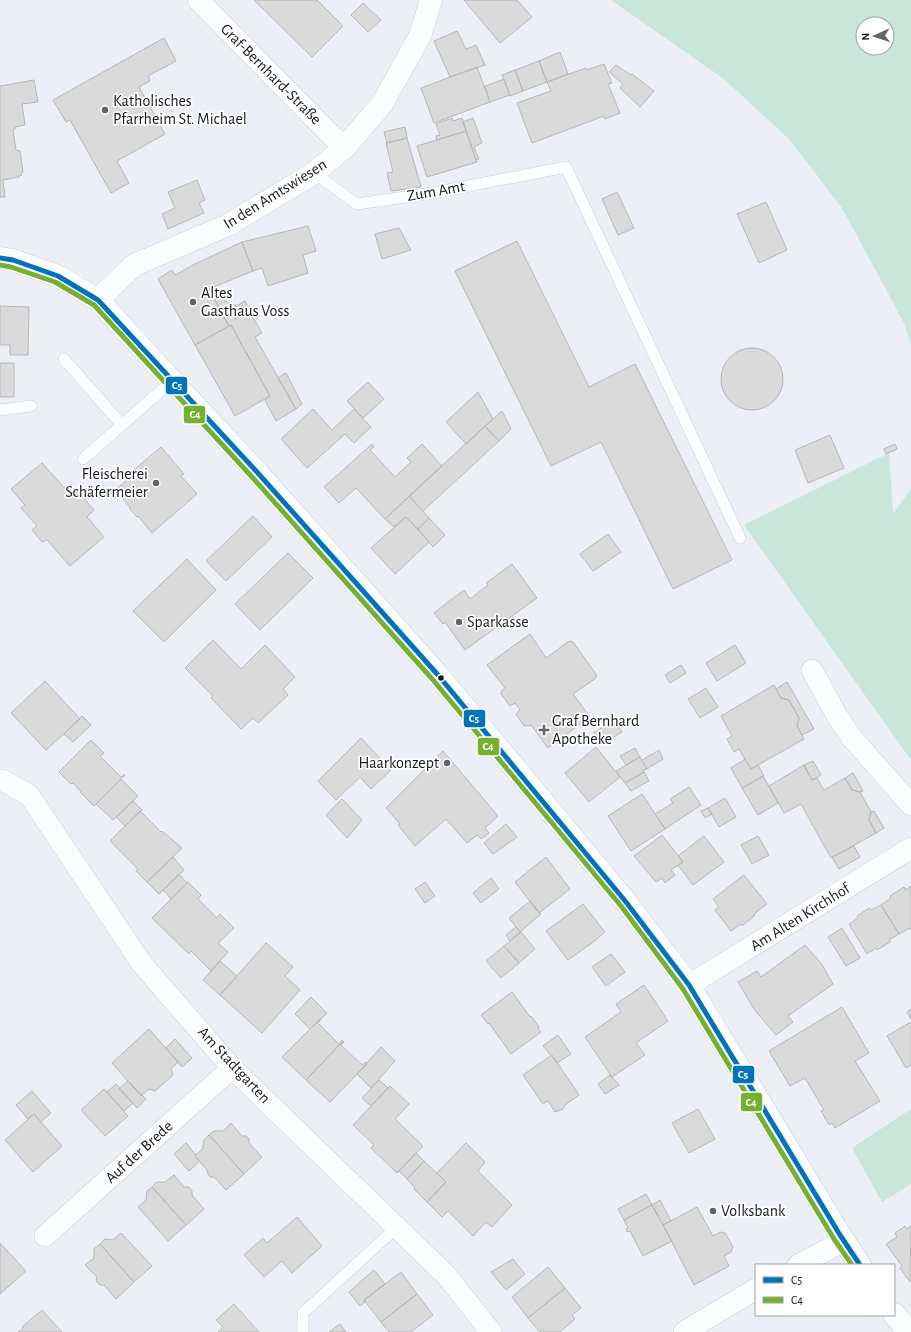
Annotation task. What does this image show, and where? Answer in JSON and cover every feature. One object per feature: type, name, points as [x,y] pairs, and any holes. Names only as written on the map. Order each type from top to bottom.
[{"type":"main road","name":"In den Amtswiesen","points":[[98,300],[134,265],[228,226],[314,173],[344,147],[382,104],[420,36],[431,0]]},
{"type":"main road","points":[[0,258],[13,260],[58,276],[98,300],[257,472],[442,680],[626,902],[689,985],[859,1264]]},
{"type":"main road","points":[[895,1315],[909,1332]]},
{"type":"street","name":"Graf-Bernhard-Straße","points":[[198,0],[344,147]]},
{"type":"street","points":[[812,670],[837,716],[852,738],[911,805]]},
{"type":"street","name":"Am Stadtgarten","points":[[0,776],[29,795],[142,964],[232,1068],[447,1276],[491,1332]]},
{"type":"street","name":"Am Alten Kirchhof","points":[[689,985],[911,848]]},
{"type":"street","name":"Auf der Brede","points":[[45,1236],[232,1068]]},
{"type":"street","points":[[800,1264],[844,1241]]},
{"type":"street","points":[[684,1332],[755,1290]]},
{"type":"lane","name":"Zum Amt","points":[[314,173],[357,204],[433,193],[566,167],[740,538]]},
{"type":"lane","points":[[64,360],[122,425]]},
{"type":"lane","points":[[83,459],[172,381]]},
{"type":"lane","points":[[0,410],[32,406]]},
{"type":"lane","points":[[303,1332],[303,1313],[397,1227]]},
{"type":"green space","points":[[611,0],[911,0],[911,346],[904,323],[842,208],[790,140],[724,79]]},
{"type":"green space","points":[[889,453],[893,514],[911,489],[911,760],[744,525]]},
{"type":"green space","points":[[911,1109],[911,1184],[882,1202],[852,1148]]},
{"type":"building","points":[[254,0],[317,0],[343,26],[312,57]]},
{"type":"building","points":[[464,0],[517,0],[532,17],[500,43]]},
{"type":"building","points":[[363,3],[381,20],[368,32],[351,15]]},
{"type":"building","points":[[457,31],[466,49],[476,45],[485,65],[450,77],[434,41]]},
{"type":"building","name":"Katholisches Pfarrheim St. Michael","points":[[164,38],[176,61],[148,76],[150,81],[139,87],[165,134],[117,161],[129,183],[111,193],[70,120],[66,122],[53,100]]},
{"type":"building","points":[[560,52],[568,74],[547,82],[539,61]]},
{"type":"building","points":[[539,61],[547,82],[523,91],[515,70]]},
{"type":"building","points":[[604,64],[612,83],[608,84],[620,113],[605,119],[604,116],[532,143],[517,103],[551,91],[547,82],[586,68],[587,70]]},
{"type":"building","points":[[616,65],[631,75],[632,74],[654,91],[640,107],[620,88],[623,84],[609,72]]},
{"type":"building","points":[[477,67],[490,102],[434,123],[421,88]]},
{"type":"building","points":[[515,70],[523,91],[510,96],[502,75]]},
{"type":"building","points":[[504,79],[510,95],[490,102],[485,86]]},
{"type":"building","points":[[34,80],[38,102],[22,104],[25,125],[15,127],[13,130],[16,150],[20,151],[23,172],[19,177],[3,180],[5,197],[0,197],[0,86]]},
{"type":"building","points":[[452,118],[453,121],[462,118],[466,131],[437,140],[436,136],[440,135],[436,124]]},
{"type":"building","points":[[473,118],[482,143],[474,147],[479,159],[476,160],[463,122]]},
{"type":"building","points":[[405,127],[407,138],[387,143],[384,132]]},
{"type":"building","points":[[466,131],[477,162],[427,177],[417,146]]},
{"type":"building","points":[[407,138],[421,187],[391,191],[387,173],[393,172],[386,143]]},
{"type":"building","points":[[197,180],[205,200],[199,203],[204,213],[168,229],[162,214],[175,208],[168,192]]},
{"type":"building","points":[[617,192],[634,228],[618,235],[602,199]]},
{"type":"building","points":[[766,202],[787,250],[759,263],[737,214]]},
{"type":"building","points":[[308,226],[316,251],[303,255],[308,273],[268,286],[262,268],[253,271],[242,242]]},
{"type":"building","points":[[399,228],[411,250],[382,259],[375,234]]},
{"type":"building","points":[[517,241],[589,387],[635,364],[732,560],[673,589],[601,442],[551,466],[455,271]]},
{"type":"building","name":"Altes Gasthaus Voss","points":[[242,242],[253,271],[209,289],[229,326],[195,345],[158,279],[172,270],[175,275]]},
{"type":"building","points":[[216,286],[223,300],[237,306],[222,314],[209,289]]},
{"type":"building","points":[[245,301],[251,311],[235,319],[230,310]]},
{"type":"building","points":[[0,306],[29,307],[28,355],[10,355],[10,345],[0,345]]},
{"type":"building","points":[[230,310],[235,319],[249,311],[262,333],[255,337],[296,409],[276,421],[265,400],[270,396],[231,325],[229,326],[222,314]]},
{"type":"building","points":[[231,325],[270,396],[235,416],[195,345]]},
{"type":"building","points":[[746,348],[758,348],[774,357],[781,367],[783,379],[781,391],[774,401],[758,410],[746,410],[735,405],[726,396],[721,385],[721,373],[726,362],[735,353]]},
{"type":"building","points":[[0,363],[14,363],[14,397],[0,397]]},
{"type":"building","points":[[286,373],[302,404],[296,409],[278,378]]},
{"type":"building","points":[[368,382],[384,399],[363,418],[347,401]]},
{"type":"building","points":[[478,392],[493,419],[466,444],[446,422]]},
{"type":"building","points":[[313,409],[332,430],[354,409],[371,427],[354,443],[345,434],[307,468],[281,439]]},
{"type":"building","points":[[502,411],[511,429],[499,441],[485,426]]},
{"type":"building","points":[[485,426],[499,441],[423,511],[409,496]]},
{"type":"building","points":[[830,435],[844,468],[808,483],[795,450]]},
{"type":"building","points":[[372,444],[374,447],[370,450],[395,477],[411,462],[407,458],[422,444],[442,466],[385,519],[356,488],[339,503],[324,487]]},
{"type":"building","points":[[895,444],[897,449],[886,454],[884,449]]},
{"type":"building","name":"Fleischerei Schäfermeier","points":[[161,447],[184,474],[181,476],[197,494],[152,533],[115,490],[138,471],[135,469]]},
{"type":"building","points":[[42,463],[69,493],[75,488],[94,510],[87,517],[104,537],[70,566],[47,540],[42,542],[32,530],[37,526],[21,508],[25,505],[11,489]]},
{"type":"building","points":[[409,496],[429,518],[418,529],[406,517],[394,527],[385,519]]},
{"type":"building","points":[[253,516],[272,537],[226,581],[206,561]]},
{"type":"building","points":[[406,517],[429,542],[395,574],[371,548]]},
{"type":"building","points":[[429,518],[445,535],[433,547],[418,529]]},
{"type":"building","points":[[608,534],[621,552],[593,571],[580,554]]},
{"type":"building","points":[[288,553],[313,578],[260,630],[235,604]]},
{"type":"building","points":[[187,559],[216,590],[164,642],[133,611]]},
{"type":"building","points":[[512,564],[537,598],[465,650],[445,622],[443,624],[434,613],[464,590],[470,599],[488,585],[486,583]]},
{"type":"building","points":[[530,634],[546,658],[569,641],[573,642],[596,674],[596,678],[573,694],[590,717],[548,748],[531,725],[524,726],[516,714],[520,710],[515,703],[510,706],[501,694],[502,690],[505,688],[487,665]]},
{"type":"building","points":[[213,640],[241,669],[265,645],[295,677],[283,689],[288,695],[258,723],[253,718],[241,729],[211,698],[213,696],[185,668]]},
{"type":"building","points":[[735,645],[746,663],[717,681],[706,663]]},
{"type":"building","points":[[681,665],[686,673],[670,683],[665,675]]},
{"type":"building","points":[[45,681],[80,719],[46,750],[11,713]]},
{"type":"building","points":[[787,682],[814,729],[802,735],[797,726],[799,718],[789,700],[781,698],[776,689]]},
{"type":"building","points":[[774,685],[781,698],[789,700],[799,718],[797,726],[804,739],[751,769],[739,749],[734,752],[727,739],[732,736],[721,716]]},
{"type":"building","points":[[706,688],[718,707],[700,718],[688,699]]},
{"type":"building","points":[[82,716],[91,725],[73,742],[64,734]]},
{"type":"building","points":[[615,720],[622,732],[601,745],[593,733]]},
{"type":"building","points":[[361,738],[391,770],[371,789],[360,777],[336,800],[318,781]]},
{"type":"building","points":[[91,740],[104,753],[100,756],[121,777],[124,774],[125,775],[94,806],[73,783],[71,784],[59,772]]},
{"type":"building","points":[[596,747],[620,777],[589,802],[565,773]]},
{"type":"building","points":[[635,748],[640,757],[626,765],[620,756]]},
{"type":"building","points":[[659,750],[663,759],[647,769],[642,760]]},
{"type":"building","points":[[443,751],[498,816],[485,828],[489,833],[481,839],[477,835],[467,843],[446,819],[415,846],[398,825],[400,824],[386,808]]},
{"type":"building","points":[[640,757],[647,769],[643,770],[644,772],[625,783],[616,771]]},
{"type":"building","points":[[745,759],[751,769],[758,765],[764,776],[742,788],[731,768]]},
{"type":"building","points":[[813,761],[821,775],[812,780],[804,765]]},
{"type":"building","points":[[804,765],[812,780],[817,778],[824,790],[845,778],[852,790],[860,792],[871,812],[869,820],[876,833],[831,858],[801,804],[784,813],[769,786]]},
{"type":"building","points":[[644,772],[649,781],[631,791],[625,783]]},
{"type":"building","points":[[853,773],[863,791],[860,792],[852,790],[845,778]]},
{"type":"building","points":[[763,776],[778,803],[758,815],[742,788]]},
{"type":"building","points":[[121,779],[138,796],[113,820],[96,804]]},
{"type":"building","points":[[689,787],[701,805],[665,829],[655,814],[673,803],[670,799]]},
{"type":"building","points":[[642,794],[665,829],[631,851],[608,816]]},
{"type":"building","points":[[725,798],[736,817],[719,827],[708,808]]},
{"type":"building","points":[[342,799],[362,820],[347,838],[326,815]]},
{"type":"building","points":[[133,801],[142,810],[125,826],[116,817]]},
{"type":"building","points":[[708,808],[712,814],[705,818],[701,811]]},
{"type":"building","points":[[140,811],[161,832],[162,831],[182,848],[147,882],[136,871],[138,869],[110,841]]},
{"type":"building","points":[[874,811],[884,828],[876,833],[869,820],[871,812]]},
{"type":"building","points":[[506,824],[517,837],[493,854],[484,843]]},
{"type":"building","points":[[662,835],[683,862],[671,870],[675,875],[665,883],[662,878],[656,882],[634,856]]},
{"type":"building","points":[[704,836],[724,862],[693,885],[678,865],[683,862],[678,856]]},
{"type":"building","points":[[758,836],[769,855],[752,864],[741,845]]},
{"type":"building","points":[[854,846],[860,857],[839,869],[832,857]]},
{"type":"building","points":[[173,857],[184,870],[159,894],[147,882]]},
{"type":"building","points":[[546,857],[570,889],[539,913],[515,882]]},
{"type":"building","points":[[179,874],[187,883],[171,899],[163,890]]},
{"type":"building","points":[[744,875],[767,904],[742,926],[741,924],[731,931],[715,910],[719,907],[713,899]]},
{"type":"building","points":[[491,878],[499,889],[481,903],[473,893]]},
{"type":"building","points":[[188,882],[201,895],[198,899],[217,918],[220,914],[234,928],[218,943],[228,952],[211,971],[191,951],[189,954],[152,918]]},
{"type":"building","points":[[425,882],[435,896],[425,903],[415,889]]},
{"type":"building","points":[[911,886],[911,930],[910,928],[899,934],[881,905],[891,898],[890,896],[904,887],[905,890]]},
{"type":"building","points":[[530,901],[541,914],[520,932],[509,918]]},
{"type":"building","points":[[583,904],[605,932],[568,960],[546,931]]},
{"type":"building","points":[[881,905],[899,934],[889,940],[890,942],[867,954],[849,924],[858,918],[857,916],[869,908],[871,910]]},
{"type":"building","points":[[516,927],[520,932],[510,941],[506,935]]},
{"type":"building","points":[[842,928],[860,958],[846,966],[828,937]]},
{"type":"building","points":[[521,932],[535,949],[519,963],[504,946]]},
{"type":"building","points":[[266,943],[293,967],[285,976],[300,990],[262,1033],[220,995]]},
{"type":"building","points":[[805,945],[821,963],[833,984],[788,1016],[793,1022],[776,1035],[754,1009],[738,982],[757,971],[761,977]]},
{"type":"building","points":[[504,946],[519,963],[501,978],[486,961]]},
{"type":"building","points":[[611,954],[625,972],[606,986],[592,967]]},
{"type":"building","points":[[220,961],[237,976],[220,995],[203,980]]},
{"type":"building","points":[[644,985],[668,1021],[636,1043],[645,1055],[612,1077],[585,1037],[621,1012],[616,1004]]},
{"type":"building","points":[[512,992],[539,1027],[538,1029],[541,1032],[511,1054],[489,1023],[488,1024],[481,1015]]},
{"type":"building","points":[[311,997],[327,1013],[310,1029],[295,1014]]},
{"type":"building","points":[[842,1007],[869,1053],[855,1061],[880,1101],[835,1128],[832,1123],[829,1125],[821,1111],[824,1110],[805,1078],[790,1086],[769,1051]]},
{"type":"building","points":[[911,1009],[911,1019],[907,1012]]},
{"type":"building","points":[[320,1019],[318,1023],[339,1044],[342,1040],[343,1041],[306,1080],[282,1057]]},
{"type":"building","points":[[911,1022],[911,1065],[906,1068],[887,1036]]},
{"type":"building","points":[[149,1029],[178,1062],[171,1069],[173,1075],[155,1091],[149,1089],[141,1096],[112,1063]]},
{"type":"building","points":[[558,1035],[571,1054],[557,1063],[543,1046]]},
{"type":"building","points":[[175,1039],[192,1058],[182,1067],[166,1048]]},
{"type":"building","points":[[343,1041],[344,1042],[341,1045],[362,1065],[366,1062],[367,1064],[330,1102],[306,1080]]},
{"type":"building","points":[[381,1047],[395,1061],[371,1088],[357,1074]]},
{"type":"building","points":[[552,1055],[579,1095],[565,1105],[563,1109],[555,1112],[548,1101],[543,1104],[523,1075]]},
{"type":"building","points":[[610,1075],[619,1085],[605,1094],[598,1084]]},
{"type":"building","points":[[379,1080],[388,1088],[371,1106],[362,1098]]},
{"type":"building","points":[[128,1081],[146,1099],[137,1108],[119,1089]]},
{"type":"building","points":[[116,1084],[133,1103],[124,1111],[107,1092]]},
{"type":"building","points":[[390,1086],[409,1104],[395,1119],[423,1146],[397,1173],[371,1148],[374,1145],[353,1125]]},
{"type":"building","points":[[104,1089],[128,1116],[105,1136],[81,1110]]},
{"type":"building","points":[[32,1091],[51,1113],[41,1122],[34,1114],[28,1119],[16,1105]]},
{"type":"building","points":[[698,1109],[715,1139],[689,1153],[672,1123]]},
{"type":"building","points":[[34,1114],[62,1146],[33,1172],[5,1140]]},
{"type":"building","points":[[231,1123],[242,1136],[246,1136],[249,1139],[249,1143],[262,1157],[244,1174],[209,1135],[214,1131],[223,1131]]},
{"type":"building","points":[[209,1135],[244,1174],[226,1190],[214,1177],[210,1177],[207,1170],[195,1156],[203,1148],[204,1140]]},
{"type":"building","points":[[186,1143],[200,1161],[189,1171],[174,1154]]},
{"type":"building","points":[[466,1143],[485,1162],[478,1171],[512,1205],[492,1227],[486,1222],[473,1236],[448,1211],[442,1217],[427,1202],[446,1182],[437,1173]]},
{"type":"building","points":[[416,1153],[424,1161],[407,1179],[399,1171]]},
{"type":"building","points":[[424,1161],[446,1182],[427,1202],[414,1189],[415,1188],[407,1179]]},
{"type":"building","points":[[174,1175],[184,1187],[189,1187],[192,1191],[192,1195],[204,1209],[186,1225],[152,1187],[157,1182],[165,1182]]},
{"type":"building","points":[[152,1187],[186,1225],[168,1241],[138,1207],[146,1200],[147,1191]]},
{"type":"building","points":[[646,1194],[652,1205],[624,1220],[618,1209]]},
{"type":"building","points":[[660,1200],[671,1221],[663,1225],[652,1205]]},
{"type":"building","points":[[652,1205],[672,1241],[643,1256],[630,1231],[627,1232],[626,1229],[628,1228],[624,1220]]},
{"type":"building","points":[[697,1207],[713,1236],[720,1232],[725,1233],[733,1247],[731,1252],[724,1256],[729,1266],[694,1285],[663,1225]]},
{"type":"building","points":[[297,1217],[322,1246],[292,1273],[282,1261],[264,1277],[244,1255],[263,1238],[267,1243]]},
{"type":"building","points":[[905,1226],[907,1229],[911,1226],[910,1282],[900,1268],[902,1266],[886,1244],[897,1237],[895,1233]]},
{"type":"building","points":[[121,1233],[152,1266],[134,1282],[100,1244],[105,1239],[113,1240]]},
{"type":"building","points":[[0,1243],[26,1271],[0,1294]]},
{"type":"building","points":[[100,1244],[134,1282],[116,1299],[104,1285],[100,1285],[96,1281],[97,1277],[85,1265],[94,1258],[94,1249]]},
{"type":"building","points":[[513,1259],[525,1274],[506,1290],[491,1272]]},
{"type":"building","points":[[548,1267],[565,1288],[528,1318],[512,1297]]},
{"type":"building","points":[[374,1270],[385,1284],[364,1300],[365,1302],[360,1306],[349,1292]]},
{"type":"building","points":[[401,1272],[417,1294],[381,1322],[364,1300]]},
{"type":"building","points":[[565,1288],[581,1308],[572,1315],[575,1319],[560,1332],[544,1332],[542,1330],[540,1332],[528,1318]]},
{"type":"building","points":[[417,1294],[433,1315],[411,1332],[389,1332],[381,1322]]},
{"type":"building","points":[[234,1304],[259,1332],[218,1332],[223,1327],[216,1320]]},
{"type":"building","points":[[42,1310],[62,1332],[18,1332],[23,1328],[22,1327]]},
{"type":"building","points":[[340,1324],[346,1332],[329,1332]]},
{"type":"transit line","name":"C5","points":[[0,258],[13,260],[58,276],[98,300],[257,472],[438,675],[626,902],[689,985],[840,1235],[859,1264]]},
{"type":"transit line","name":"C4","points":[[0,265],[11,267],[55,282],[94,305],[252,477],[433,680],[621,906],[683,989],[834,1239],[851,1264]]},
{"type":"place","name":"Katholisches Pfarrheim St. Michael","points":[[105,110]]},
{"type":"place","name":"Altes Gasthaus Voss","points":[[193,302]]},
{"type":"place","name":"Fleischerei Schäfermeier","points":[[156,483]]},
{"type":"place","name":"Sparkasse","points":[[459,622]]},
{"type":"place","name":"Graf Bernhard Apotheke","points":[[544,730]]},
{"type":"place","name":"Haarkonzept","points":[[447,763]]},
{"type":"place","name":"Volksbank","points":[[713,1211]]}]
